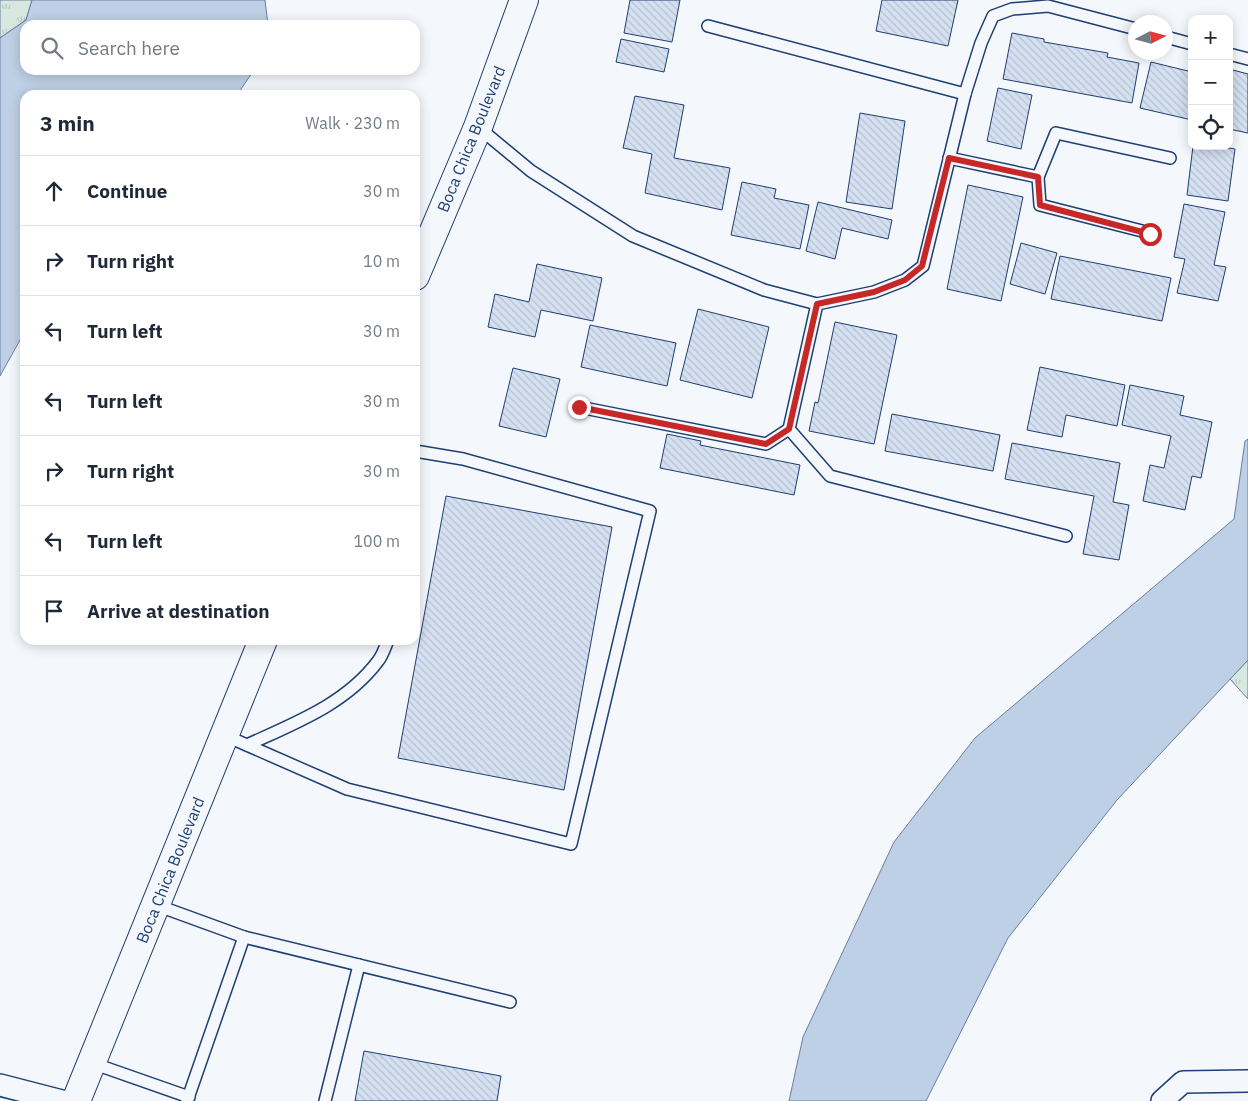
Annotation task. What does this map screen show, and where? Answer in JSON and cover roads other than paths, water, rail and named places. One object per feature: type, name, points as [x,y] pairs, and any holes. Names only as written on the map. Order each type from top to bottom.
[{"type":"main road","name":"Boca Chica Boulevard","points":[[420,264],[478,127],[524,0]]},
{"type":"main road","name":"Boca Chica Boulevard","points":[[76,1101],[156,905],[236,740],[262,645]]},
{"type":"street","points":[[1162,1101],[1183,1082],[1248,1081]]},
{"type":"street","points":[[0,1085],[62,1101]]},
{"type":"lane","points":[[478,127],[531,171],[633,236],[764,290],[817,304],[874,292],[905,280],[922,266],[965,94],[981,43],[994,16],[1012,9],[1048,6],[1128,27]]},
{"type":"lane","points":[[708,26],[965,94]]},
{"type":"lane","points":[[1173,39],[1188,43]]},
{"type":"lane","points":[[1233,55],[1248,59]]},
{"type":"lane","points":[[1150,234],[1040,205],[1038,177],[1056,133],[1170,158]]},
{"type":"lane","points":[[949,158],[1038,177]]},
{"type":"lane","points":[[579,407],[766,444],[789,429],[817,304]]},
{"type":"lane","points":[[789,429],[830,476],[1066,536]]},
{"type":"lane","points":[[236,740],[347,789],[570,844],[650,511],[463,459],[420,452]]},
{"type":"lane","points":[[236,740],[316,714],[352,690],[379,660],[386,645]]},
{"type":"lane","points":[[156,905],[244,938],[510,1002]]},
{"type":"lane","points":[[92,1063],[188,1099],[244,938]]},
{"type":"lane","points":[[325,1101],[359,965]]},
{"type":"water","points":[[32,0],[265,0],[267,20],[26,20]]},
{"type":"water","points":[[20,24],[20,75],[251,75],[240,90],[20,90],[20,340],[0,376],[0,38]]},
{"type":"water","points":[[1248,439],[1248,660],[1117,800],[1008,938],[926,1101],[789,1101],[803,1037],[894,842],[975,738],[1234,519],[1245,441]]}]
